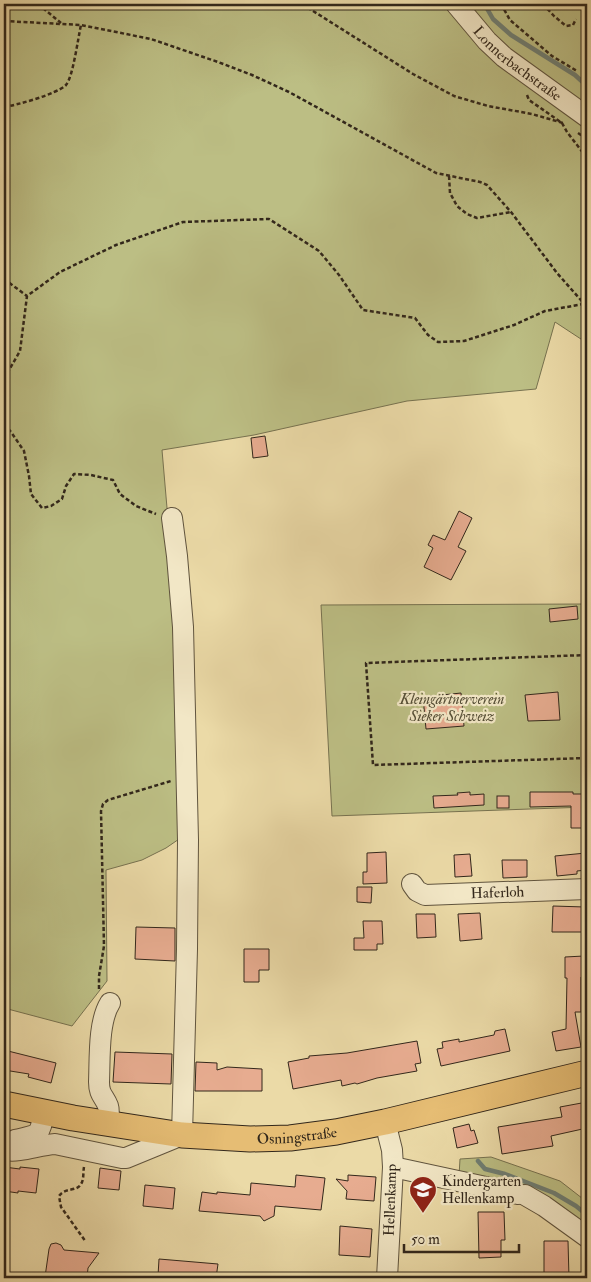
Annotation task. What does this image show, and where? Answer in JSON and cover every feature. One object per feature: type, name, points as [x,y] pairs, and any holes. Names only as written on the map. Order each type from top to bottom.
[{"type":"main road","name":"Osningstraße","points":[[4,1104],[44,1113],[182,1135],[250,1140],[290,1138],[336,1132],[385,1122],[587,1073]]},
{"type":"street","name":"Lonnerbachstraße","points":[[456,4],[487,41],[581,124]]},
{"type":"street","points":[[4,1150],[26,1150],[55,1144],[126,1158],[182,1135],[187,949],[187,775],[183,627],[172,518]]},
{"type":"street","name":"Haferloh","points":[[412,884],[417,891],[425,895],[587,889]]},
{"type":"street","points":[[108,1124],[108,1108],[101,1095],[99,1082],[102,1026],[104,1015],[110,1003]]},
{"type":"street","points":[[4,1144],[36,1135],[40,1131],[44,1113]]},
{"type":"street","name":"Hellenkamp","points":[[385,1122],[392,1150],[393,1167],[387,1278]]},
{"type":"street","points":[[393,1167],[521,1194],[544,1206],[587,1236]]},
{"type":"path","points":[[38,4],[62,24]]},
{"type":"path","points":[[302,4],[413,74],[454,96],[488,106],[532,114],[562,123],[568,127]]},
{"type":"path","points":[[501,4],[510,20],[552,56],[578,71]]},
{"type":"path","points":[[543,4],[566,26],[573,25],[576,19]]},
{"type":"path","points":[[4,21],[81,25],[151,39],[252,75],[297,96],[436,172],[487,185],[511,212],[557,273],[587,308]]},
{"type":"path","points":[[4,107],[53,93],[66,85],[71,76],[81,25]]},
{"type":"path","points":[[562,123],[566,132],[587,158]]},
{"type":"path","points":[[581,124],[587,140]]},
{"type":"path","points":[[449,176],[450,193],[457,206],[467,214],[477,218],[511,212]]},
{"type":"path","points":[[4,379],[20,351],[27,296],[60,272],[116,245],[183,222],[269,219],[319,251],[340,275],[363,310],[415,318],[428,335],[438,342],[464,341],[514,325],[545,311],[583,304]]},
{"type":"path","points":[[4,279],[27,296]]},
{"type":"path","points":[[4,424],[24,452],[31,494],[42,508],[51,506],[62,499],[66,486],[74,474],[91,475],[113,480],[120,494],[136,506],[172,518]]},
{"type":"path","points":[[587,655],[366,663],[373,766],[587,758]]},
{"type":"path","points":[[110,1003],[99,992],[99,976],[104,946],[103,804],[108,800],[187,775]]},
{"type":"path","points":[[82,1184],[76,1188],[64,1191],[59,1196],[61,1207],[86,1242]]},
{"type":"green space","points":[[4,4],[587,4],[587,343],[555,322],[536,389],[407,401],[254,435],[162,450],[169,531],[182,837],[166,848],[142,860],[106,870],[107,981],[72,1026],[4,1008]]},
{"type":"green space","name":"Kleingärtnerverein Sieker Schweiz","points":[[587,604],[587,807],[332,816],[321,605]]},
{"type":"green space","points":[[491,1157],[560,1181],[587,1202],[587,1231],[459,1176],[460,1159]]},
{"type":"building","points":[[265,436],[268,456],[253,458],[251,438]]},
{"type":"building","points":[[459,511],[472,518],[458,547],[466,551],[451,580],[424,567],[433,548],[428,545],[433,535],[445,540]]},
{"type":"building","points":[[577,606],[578,619],[550,622],[549,609]]},
{"type":"building","points":[[558,692],[560,720],[528,721],[525,695]]},
{"type":"building","points":[[461,693],[464,726],[426,729],[423,697]]},
{"type":"building","points":[[470,792],[470,795],[484,794],[484,805],[434,808],[433,796],[458,795],[457,793]]},
{"type":"building","points":[[530,792],[573,792],[573,794],[587,794],[587,828],[571,828],[571,806],[530,807]]},
{"type":"building","points":[[497,796],[509,796],[509,808],[497,808]]},
{"type":"building","points":[[386,852],[387,883],[363,884],[363,872],[367,872],[367,853]]},
{"type":"building","points":[[586,853],[587,870],[577,871],[577,874],[557,876],[555,856]]},
{"type":"building","points":[[470,854],[472,876],[455,877],[454,855]]},
{"type":"building","points":[[502,860],[527,860],[527,877],[503,878]]},
{"type":"building","points":[[357,887],[372,887],[371,903],[357,902]]},
{"type":"building","points":[[553,906],[585,907],[584,932],[552,932]]},
{"type":"building","points":[[480,913],[482,939],[460,941],[458,914]]},
{"type":"building","points":[[416,914],[435,914],[436,937],[417,938]]},
{"type":"building","points":[[363,921],[382,921],[383,944],[377,944],[377,950],[354,950],[354,938],[364,938]]},
{"type":"building","points":[[136,927],[175,928],[175,961],[135,959]]},
{"type":"building","points":[[244,949],[269,949],[269,970],[259,970],[259,982],[244,982]]},
{"type":"building","points":[[584,956],[585,977],[581,977],[581,1012],[575,1012],[581,1047],[556,1051],[552,1032],[566,1029],[567,978],[565,978],[565,957]]},
{"type":"building","points":[[505,1029],[510,1051],[441,1066],[437,1049],[443,1048],[442,1042],[459,1039],[459,1042],[494,1035],[495,1031]]},
{"type":"building","points":[[417,1041],[421,1063],[415,1064],[417,1071],[377,1078],[357,1084],[342,1086],[341,1080],[293,1089],[288,1062],[309,1058],[309,1056],[347,1053]]},
{"type":"building","points":[[4,1050],[56,1063],[51,1083],[28,1077],[29,1074],[4,1070]]},
{"type":"building","points":[[115,1052],[172,1054],[171,1084],[113,1082]]},
{"type":"building","points":[[196,1062],[217,1063],[217,1070],[227,1067],[262,1069],[262,1091],[195,1091]]},
{"type":"building","points":[[587,1102],[587,1128],[551,1136],[553,1146],[502,1154],[498,1127],[562,1117],[560,1107]]},
{"type":"building","points":[[469,1124],[471,1131],[474,1130],[478,1143],[457,1148],[453,1128]]},
{"type":"building","points":[[4,1167],[39,1169],[36,1193],[4,1191]]},
{"type":"building","points":[[100,1168],[121,1171],[119,1190],[98,1188]]},
{"type":"building","points":[[296,1175],[325,1178],[321,1210],[275,1206],[274,1216],[264,1221],[260,1216],[199,1211],[202,1192],[250,1195],[251,1183],[295,1187]]},
{"type":"building","points":[[348,1175],[376,1177],[374,1201],[346,1199],[347,1191],[336,1179],[348,1181]]},
{"type":"building","points":[[145,1185],[175,1188],[173,1209],[143,1206]]},
{"type":"building","points":[[478,1212],[504,1212],[505,1240],[501,1240],[501,1257],[479,1258]]},
{"type":"building","points":[[340,1226],[372,1229],[370,1257],[339,1255]]},
{"type":"building","points":[[544,1241],[568,1241],[569,1278],[544,1278]]},
{"type":"building","points":[[51,1244],[61,1245],[64,1250],[99,1253],[88,1268],[87,1278],[45,1277],[49,1249]]},
{"type":"building","points":[[159,1259],[218,1264],[216,1278],[160,1278],[158,1276]]},
{"type":"waterway","points":[[480,4],[485,5],[493,19],[511,35],[575,75],[587,86]]},
{"type":"waterway","points":[[478,1161],[485,1169],[505,1174],[554,1193],[587,1215]]},
{"type":"place","name":"Kindergarten Hellenkamp","points":[[423,1214]]}]
